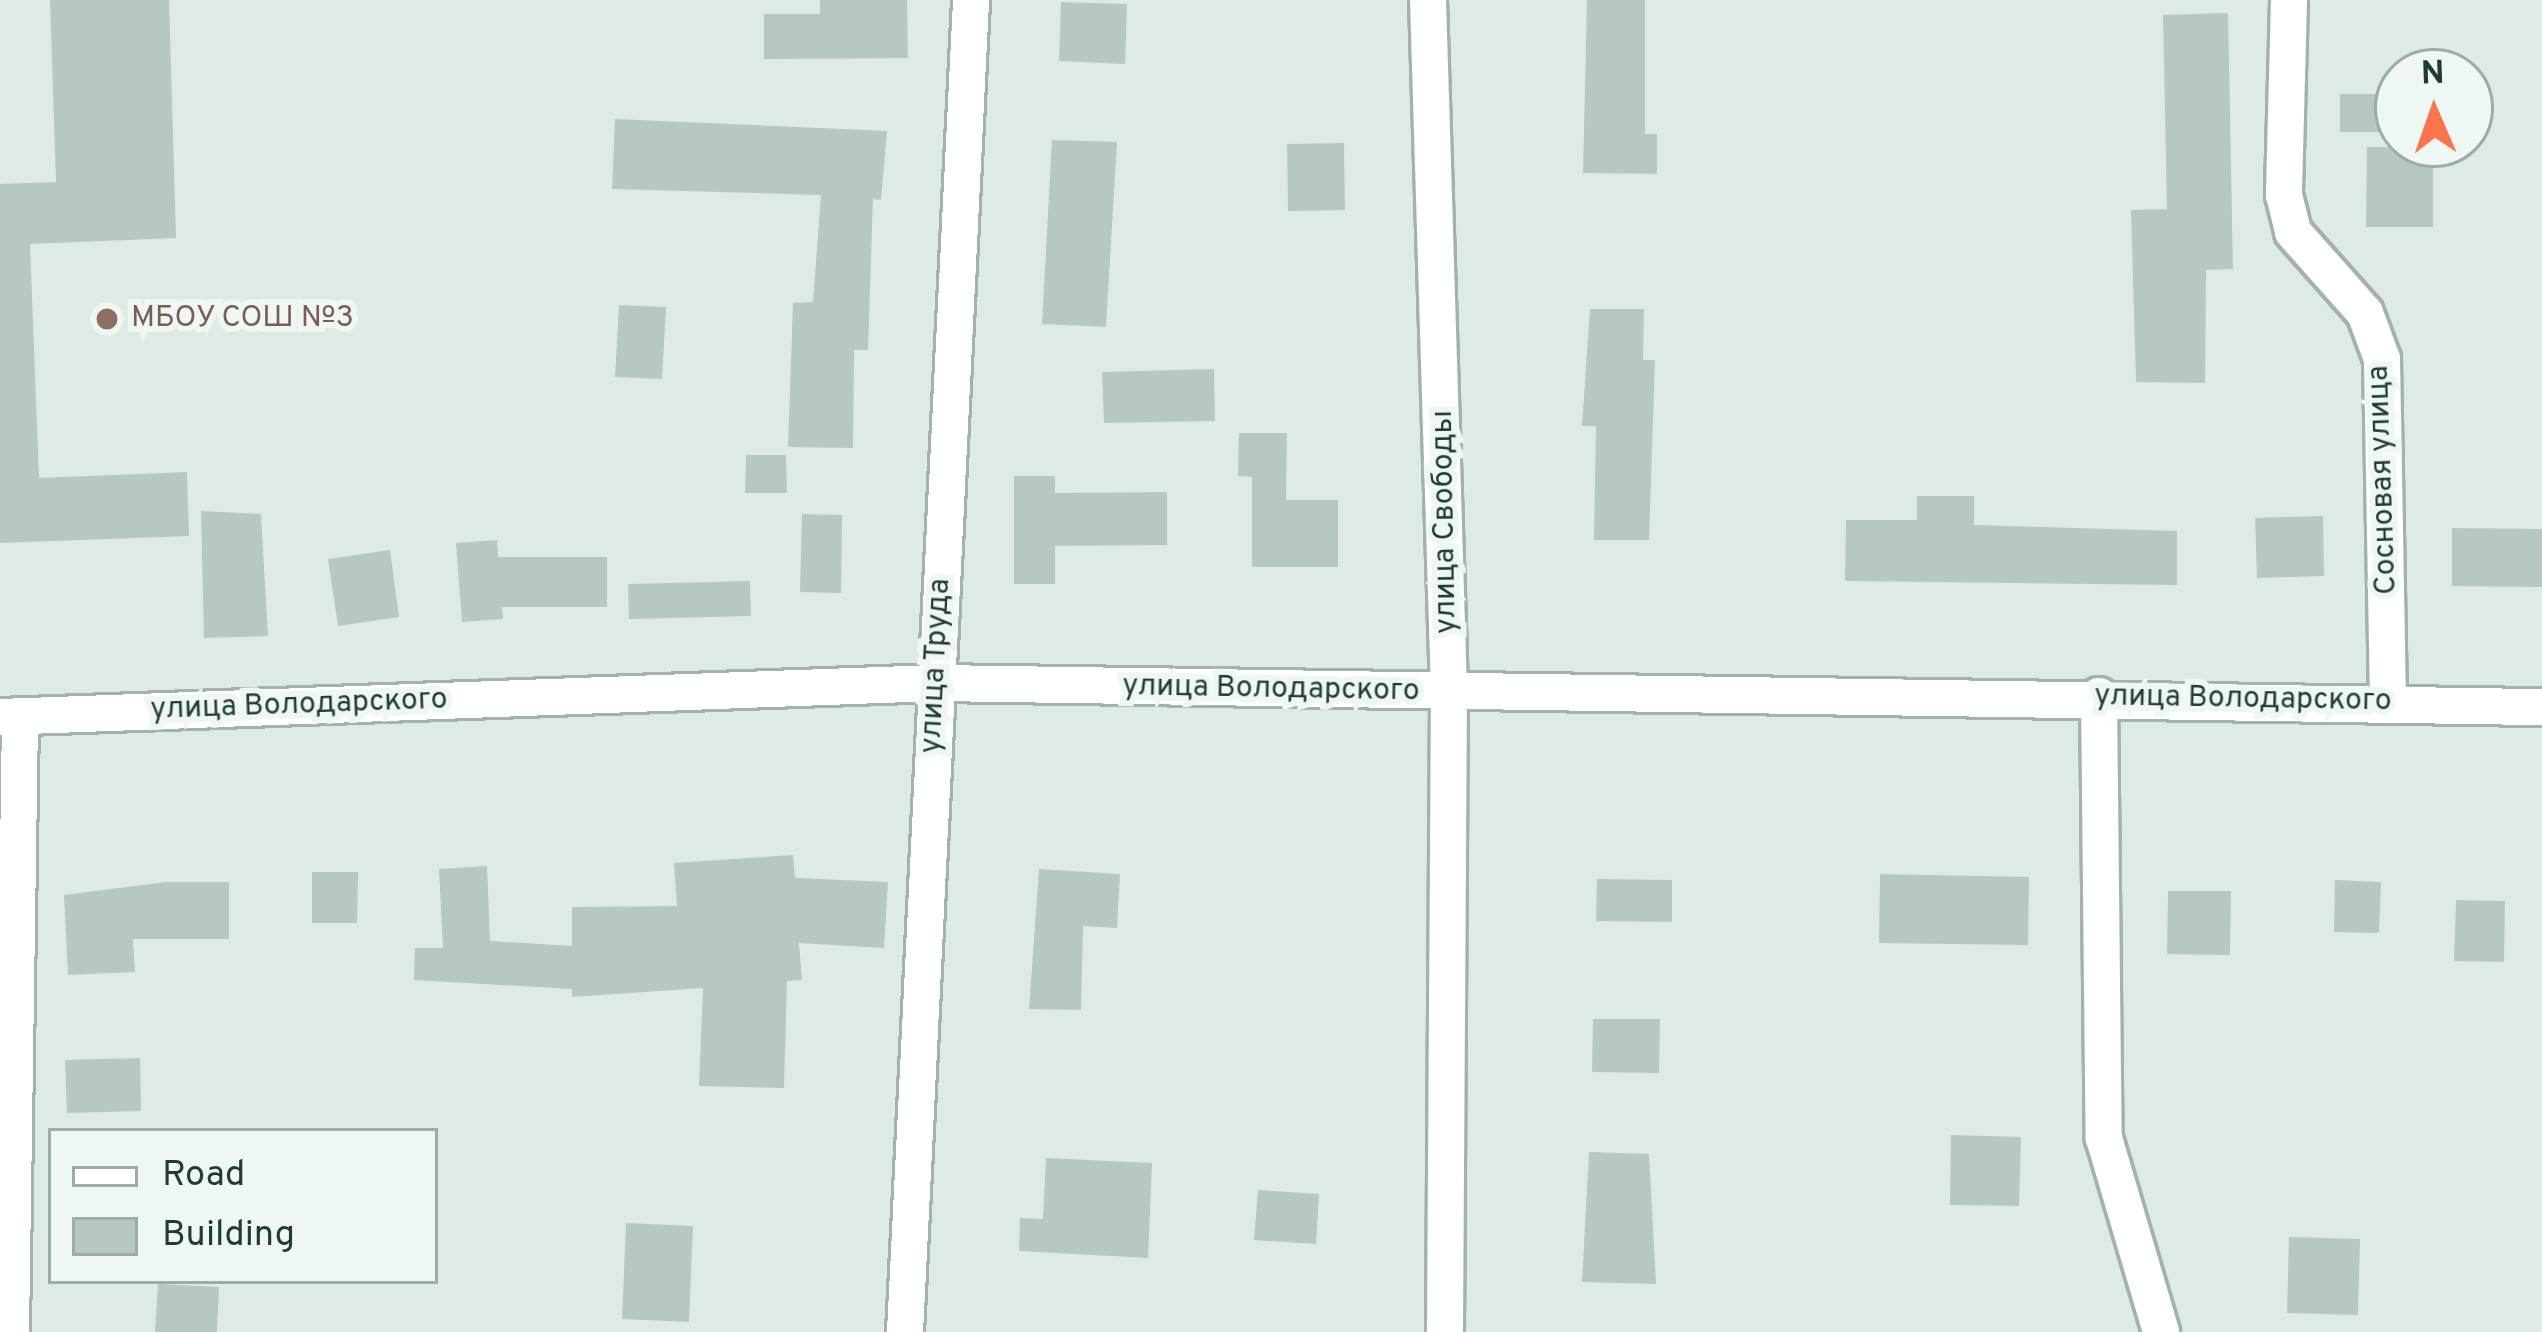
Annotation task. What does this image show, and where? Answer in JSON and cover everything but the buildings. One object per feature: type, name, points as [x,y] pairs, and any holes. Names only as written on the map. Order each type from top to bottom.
[{"type":"street","name":"улица Труда","points":[[905,1332],[971,0]]},
{"type":"street","name":"улица Свободы","points":[[1428,0],[1449,693],[1445,1332]]},
{"type":"street","name":"Сосновая улица","points":[[2289,0],[2284,195],[2293,232],[2366,314],[2382,359],[2388,704]]},
{"type":"street","name":"улица Володарского","points":[[10,717],[937,683],[2542,707]]},
{"type":"street","points":[[2099,697],[2104,1138],[2161,1332]]},
{"type":"street","points":[[10,717],[11,1332]]},
{"type":"place","name":"МБОУ СОШ №3","points":[[107,319]]}]
